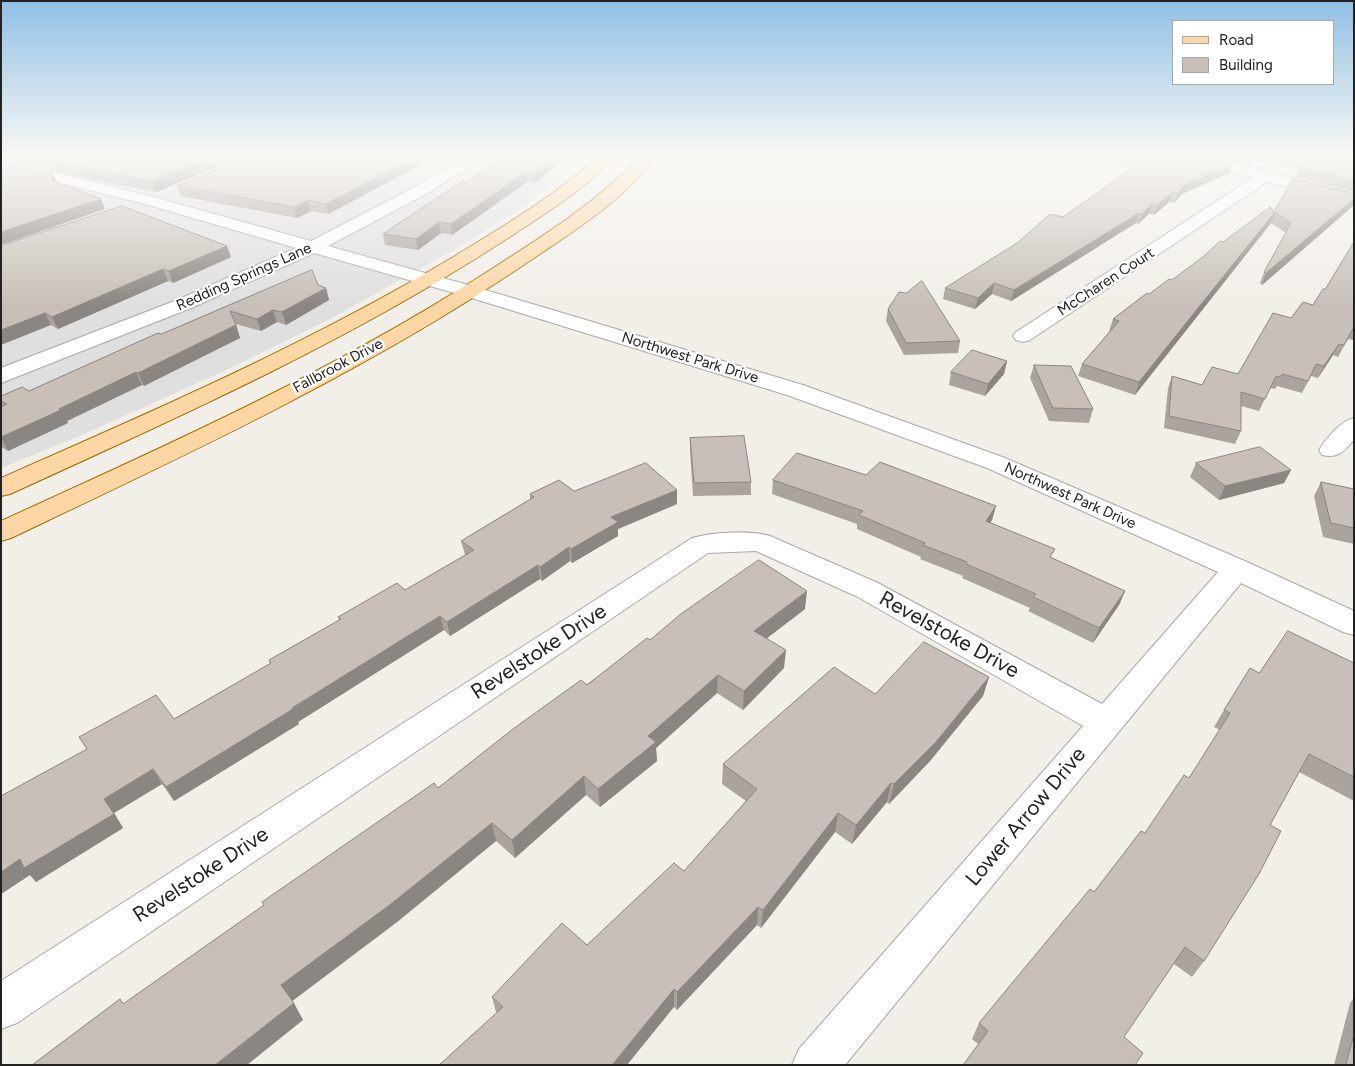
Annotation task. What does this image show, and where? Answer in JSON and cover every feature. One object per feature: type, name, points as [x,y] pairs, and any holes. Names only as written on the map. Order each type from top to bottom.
[{"type":"main road","name":"Fallbrook Drive","points":[[1,488],[146,423],[299,349],[431,280],[542,207]]},
{"type":"main road","name":"Fallbrook Drive","points":[[1,532],[196,440],[356,359],[472,292],[577,221],[594,207]]},
{"type":"street","points":[[123,211],[135,207]]},
{"type":"street","name":"Northwest Park Drive","points":[[172,207],[472,292],[795,390],[996,463],[1237,569],[1354,624]]},
{"type":"street","name":"Redding Springs Lane","points":[[1,376],[186,303],[313,246],[390,207]]},
{"type":"street","name":"McCharen Court","points":[[1023,336],[1219,207]]},
{"type":"street","points":[[1331,450],[1354,425]]},
{"type":"street","name":"Revelstoke Drive","points":[[1,1007],[702,544],[760,542],[859,586],[1106,723]]},
{"type":"street","name":"Lower Arrow Drive","points":[[815,1065],[1237,569]]},
{"type":"shaded area","points":[[1,207],[523,207],[469,241],[332,318],[222,372],[82,435],[1,468]]},
{"type":"building","points":[[1,207],[78,207],[1,232]]},
{"type":"building","points":[[124,207],[227,246],[169,271],[163,269],[52,317],[45,313],[1,330],[1,246]]},
{"type":"building","points":[[424,207],[476,207],[451,224],[439,222],[416,239],[383,234]]},
{"type":"building","points":[[1078,207],[1149,207],[1142,214],[1139,213],[1014,290],[994,283],[978,298],[945,288],[1017,243],[1050,214],[1063,217]]},
{"type":"building","points":[[1270,207],[1274,211],[1277,207],[1345,207],[1266,273],[1264,272],[1291,223],[1275,212],[1139,382],[1082,364],[1119,321],[1113,319],[1147,293],[1149,294],[1169,279],[1172,280],[1204,256],[1220,241],[1223,242]]},
{"type":"building","points":[[1354,242],[1354,327],[1344,345],[1339,344],[1324,366],[1316,364],[1308,381],[1282,374],[1280,377],[1276,376],[1265,399],[1241,392],[1241,431],[1169,416],[1172,376],[1202,385],[1212,367],[1238,374],[1273,313],[1291,318],[1303,302],[1313,305]]},
{"type":"building","points":[[312,270],[318,285],[326,288],[282,312],[273,310],[257,319],[230,311],[236,325],[1,437],[1,407],[7,404],[1,401],[1,396],[22,387],[29,391],[158,333],[161,334]]},
{"type":"building","points":[[922,281],[960,341],[906,343],[888,309],[899,292],[906,293]]},
{"type":"building","points":[[972,350],[1007,361],[988,384],[951,372]]},
{"type":"building","points":[[1034,365],[1071,366],[1093,409],[1053,408]]},
{"type":"building","points":[[744,436],[751,482],[694,483],[690,438]]},
{"type":"building","points":[[1260,447],[1291,470],[1225,486],[1196,463]]},
{"type":"building","points":[[797,453],[866,475],[880,462],[996,506],[986,521],[1055,549],[1050,557],[1125,591],[1099,628],[1033,597],[1036,594],[859,515],[863,511],[773,480]]},
{"type":"building","points":[[646,463],[677,490],[611,517],[618,522],[571,549],[569,547],[540,567],[538,565],[447,622],[440,616],[166,787],[153,769],[104,799],[114,814],[24,868],[20,859],[1,872],[1,796],[87,749],[79,737],[156,695],[174,719],[271,663],[269,660],[341,619],[338,617],[397,583],[405,590],[474,550],[461,541],[534,497],[530,494],[559,480],[574,491]]},
{"type":"building","points":[[1321,482],[1354,489],[1354,528],[1331,523]]},
{"type":"building","points":[[759,560],[807,591],[754,631],[786,650],[744,691],[718,675],[648,736],[656,742],[598,789],[584,776],[512,840],[492,823],[391,904],[281,985],[294,1003],[215,1065],[32,1065],[120,999],[123,1004],[264,905],[262,902],[434,783],[438,788],[513,729],[581,680],[587,685],[647,638],[650,640],[682,613]]},
{"type":"building","points":[[1288,631],[1354,663],[1354,777],[1309,754],[1270,825],[1281,831],[1259,874],[1204,961],[1185,947],[1124,1037],[1143,1053],[1135,1065],[963,1065],[988,1031],[979,1023],[1090,889],[1094,892],[1141,831],[1145,833],[1184,775],[1189,778],[1230,713],[1224,710],[1250,668],[1259,673]]},
{"type":"building","points":[[924,642],[989,677],[936,742],[894,784],[891,783],[856,825],[838,813],[763,910],[758,907],[677,992],[674,989],[612,1065],[439,1065],[503,1007],[492,997],[562,923],[587,945],[674,863],[684,871],[757,789],[723,764],[834,667],[875,694]]},
{"type":"building","points":[[1354,1035],[1354,1065],[1346,1065]]}]
